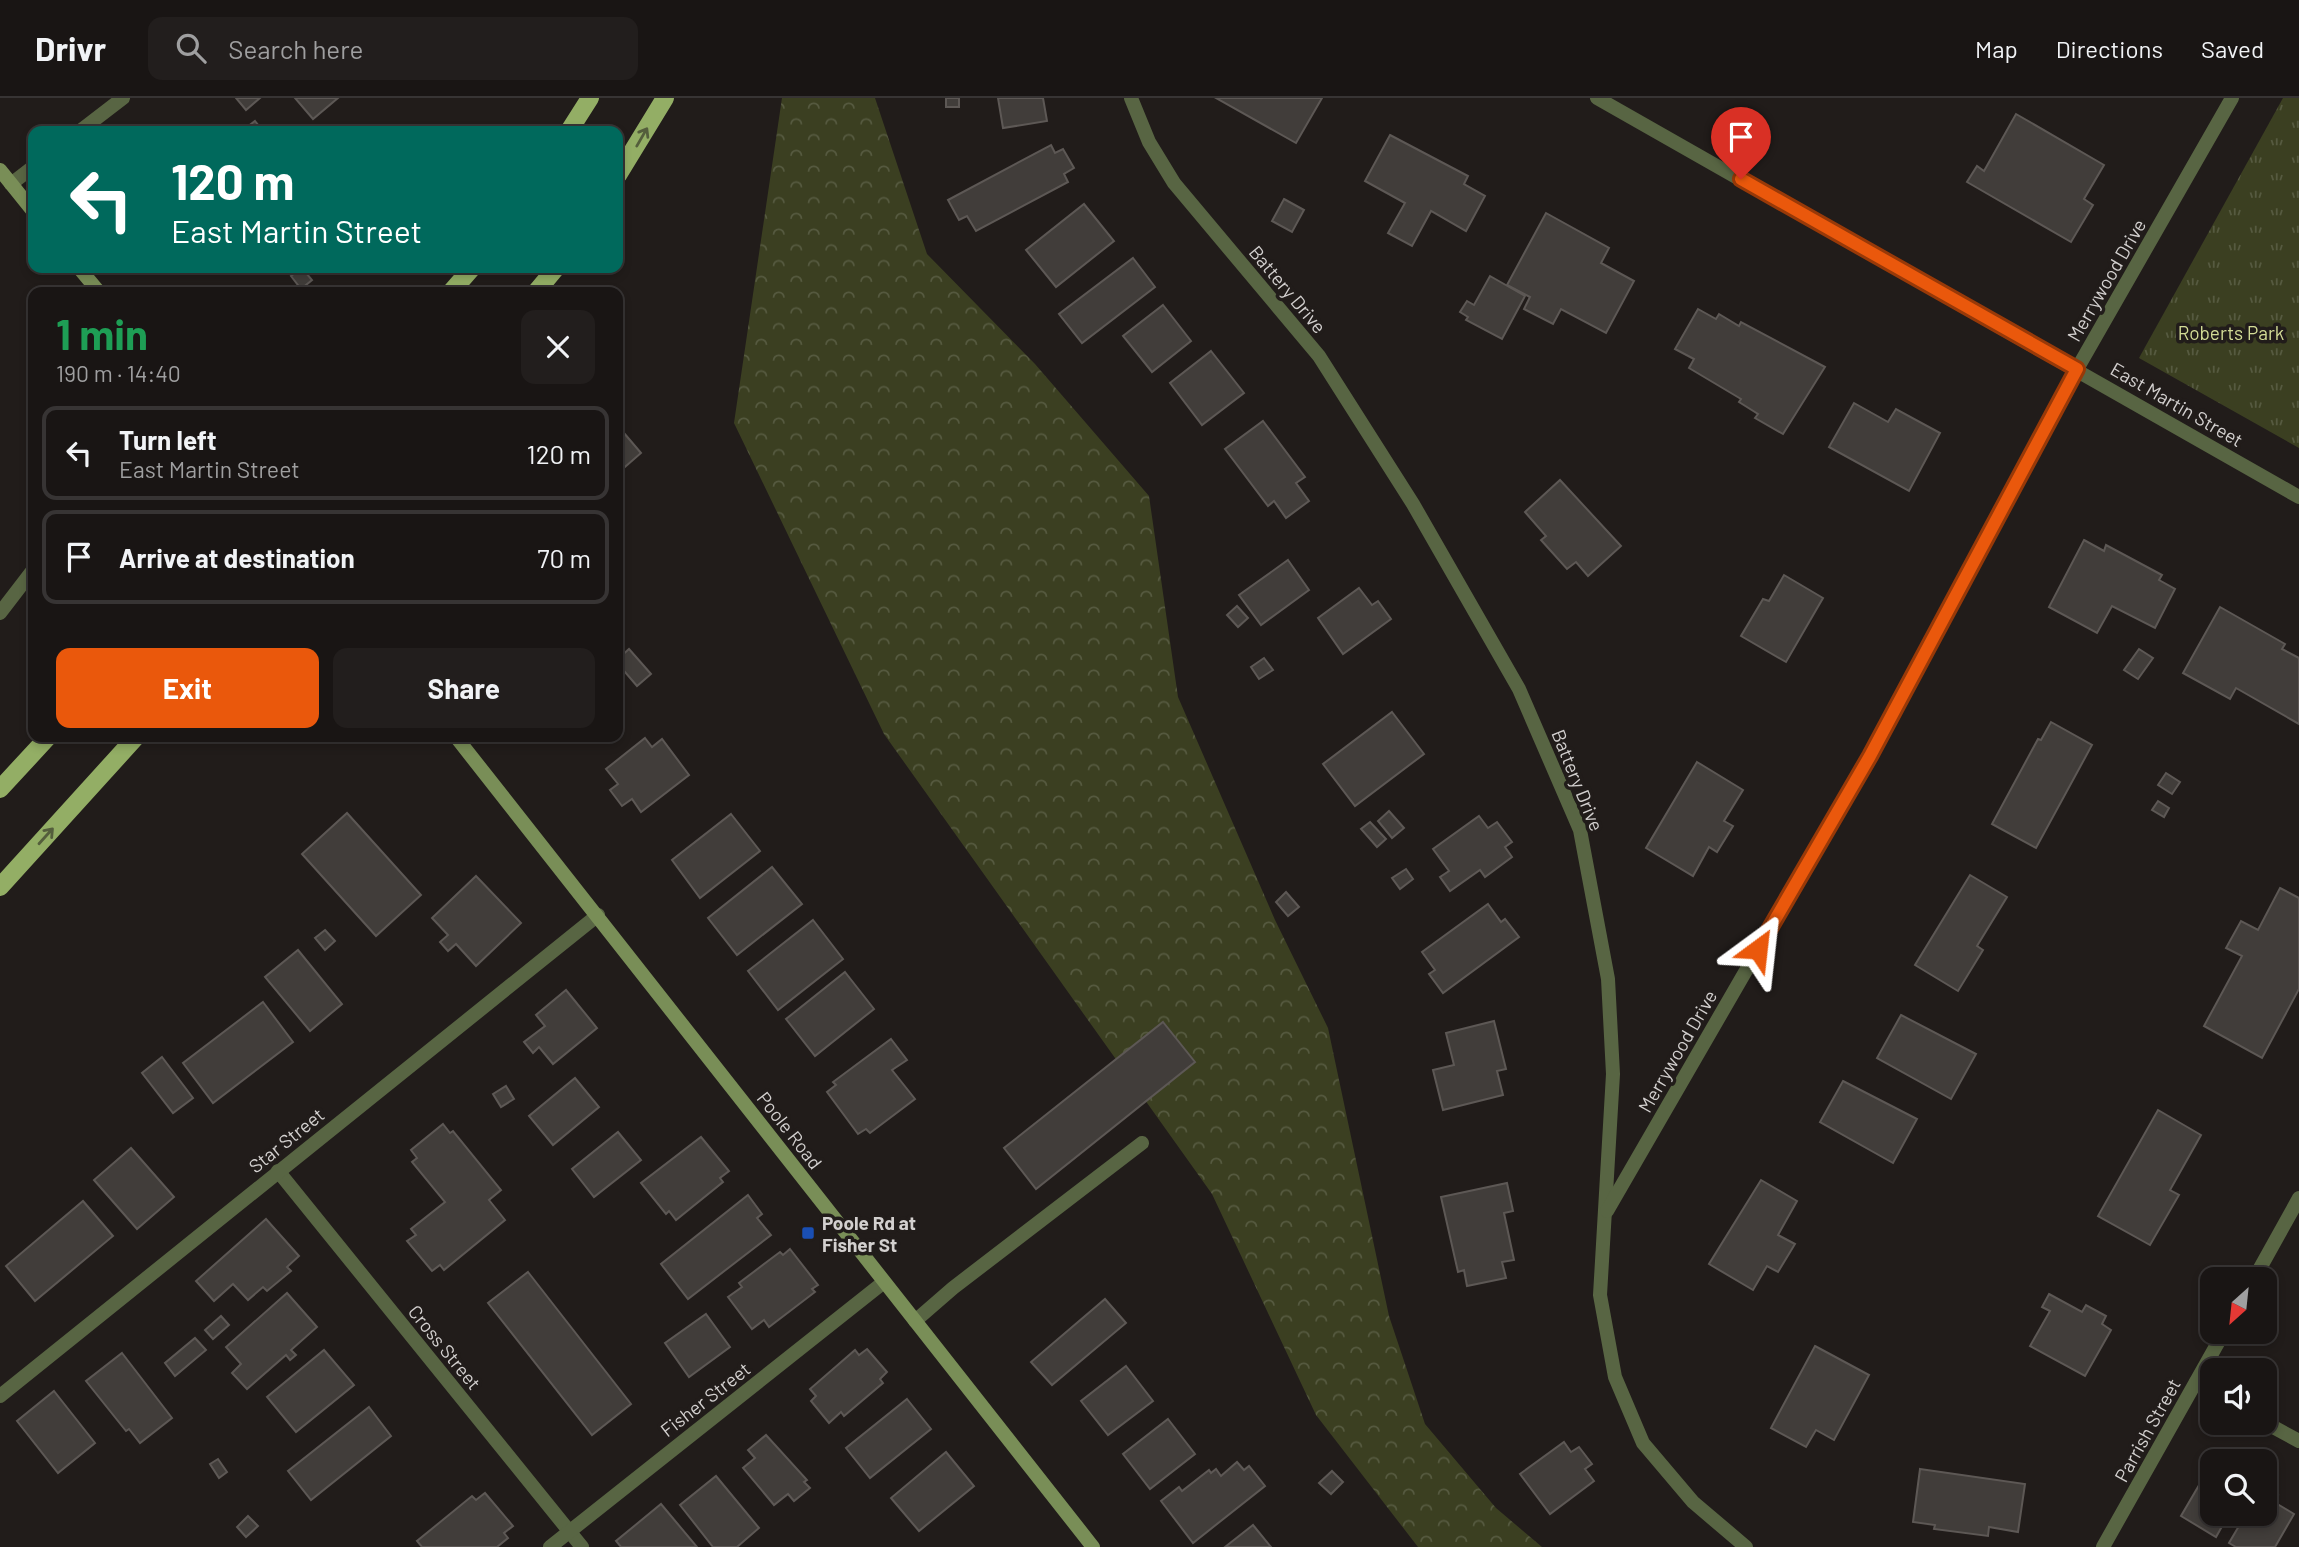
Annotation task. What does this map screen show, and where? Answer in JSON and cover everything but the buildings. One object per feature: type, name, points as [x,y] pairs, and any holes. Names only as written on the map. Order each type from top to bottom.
[{"type":"main road","points":[[572,126],[590,98]]},
{"type":"main road","points":[[623,167],[665,98]]},
{"type":"main road","points":[[0,170],[28,205]]},
{"type":"main road","points":[[83,273],[95,287]]},
{"type":"main road","points":[[456,287],[468,273]]},
{"type":"main road","points":[[540,287],[552,273]]},
{"type":"main road","points":[[0,789],[43,742]]},
{"type":"main road","points":[[0,887],[131,742]]},
{"type":"main road","name":"Poole Road","points":[[460,742],[1093,1547]]},
{"type":"street","points":[[87,126],[124,98]]},
{"type":"street","name":"Battery Drive","points":[[1131,98],[1149,142],[1174,184],[1319,356],[1413,503],[1519,689],[1580,830],[1608,979],[1613,1074],[1600,1295],[1615,1377],[1643,1443],[1693,1502],[1746,1547]]},
{"type":"street","name":"East Martin Street","points":[[1597,98],[2299,497]]},
{"type":"street","name":"Merrywood Drive","points":[[1605,1215],[1870,756],[2077,369],[2232,98]]},
{"type":"street","points":[[11,184],[28,171]]},
{"type":"street","points":[[0,613],[28,576]]},
{"type":"street","name":"Star Street","points":[[0,1396],[598,915]]},
{"type":"street","points":[[915,1321],[953,1288],[1142,1143]]},
{"type":"street","name":"Cross Street","points":[[278,1171],[582,1547]]},
{"type":"street","points":[[2260,1267],[2299,1198]]},
{"type":"street","name":"Fisher Street","points":[[550,1547],[884,1282]]},
{"type":"street","name":"Parrish Street","points":[[2103,1547],[2217,1344]]},
{"type":"street","points":[[2196,1382],[2200,1384]]},
{"type":"street","points":[[2277,1429],[2299,1441]]},
{"type":"green space","points":[[782,98],[875,98],[927,254],[1035,364],[1149,496],[1178,697],[1275,920],[1328,1028],[1389,1316],[1425,1424],[1496,1508],[1542,1547],[1418,1547],[1316,1415],[1212,1194],[884,734],[734,423]]},
{"type":"green space","name":"Roberts Park","points":[[2283,98],[2299,98],[2299,448],[2139,358]]},
{"type":"place","name":"Poole Rd at Fisher St","points":[[808,1233]]},
{"type":"route","points":[[1741,179],[2077,369],[1870,756],[1758,949]]}]
